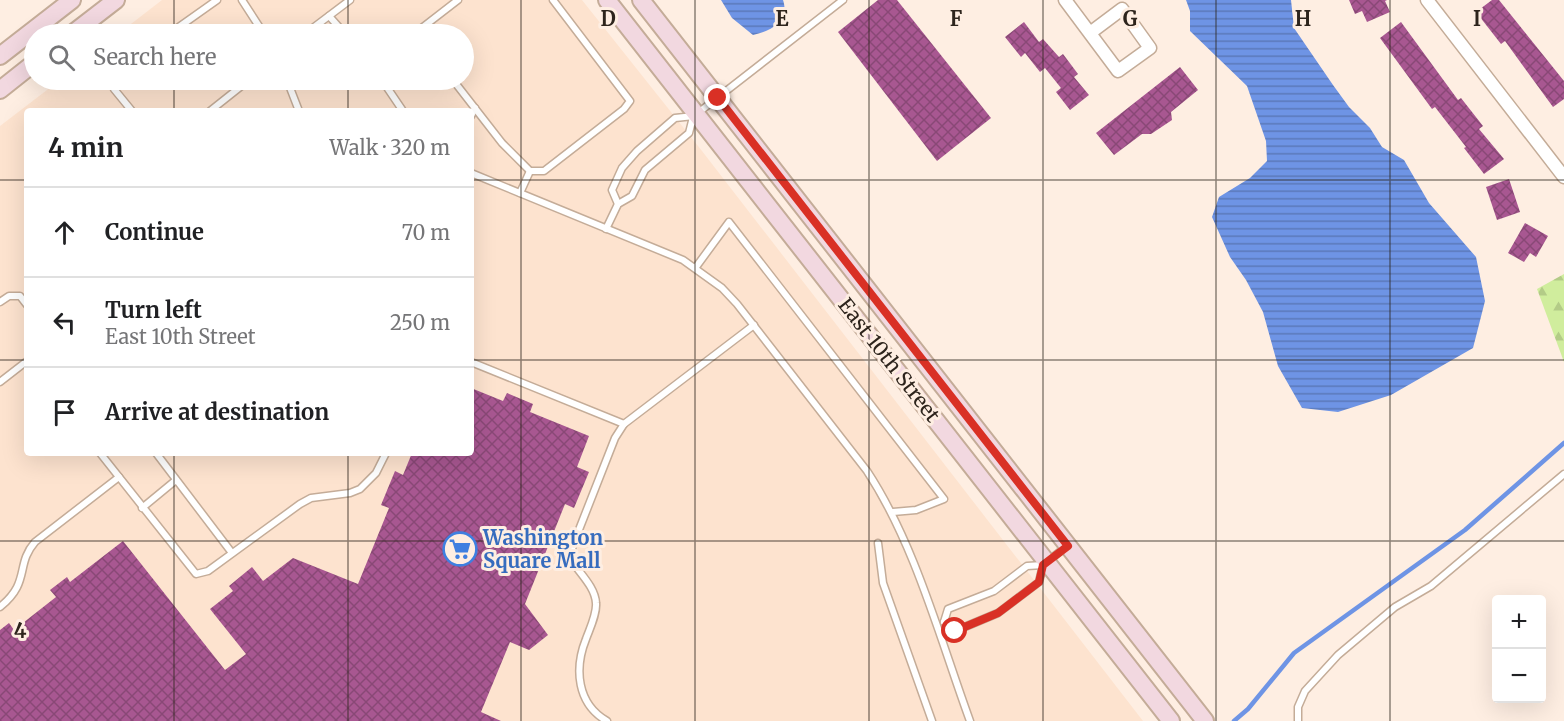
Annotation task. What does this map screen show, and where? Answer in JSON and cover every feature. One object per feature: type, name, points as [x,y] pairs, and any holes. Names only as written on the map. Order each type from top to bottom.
[{"type":"main road","points":[[41,24],[72,0]]},
{"type":"main road","points":[[85,24],[116,0]]},
{"type":"main road","name":"East 10th Street","points":[[607,0],[1045,564],[1170,720]]},
{"type":"main road","name":"East 10th Street","points":[[641,0],[1204,721]]},
{"type":"main road","points":[[0,56],[24,37]]},
{"type":"main road","points":[[0,90],[24,71]]},
{"type":"street","points":[[1065,0],[1118,71],[1150,48],[1122,9],[1090,33]]},
{"type":"street","points":[[1427,0],[1564,177]]},
{"type":"lane","points":[[183,24],[217,0]]},
{"type":"lane","points":[[242,0],[258,24]]},
{"type":"lane","points":[[318,24],[350,0]]},
{"type":"lane","points":[[428,24],[458,0]]},
{"type":"lane","points":[[461,90],[502,143],[530,171],[544,171],[624,109],[630,101],[553,0]]},
{"type":"lane","points":[[618,204],[612,190],[629,159],[675,118],[695,115],[843,0]]},
{"type":"lane","points":[[329,16],[336,24]]},
{"type":"lane","points":[[115,90],[130,108]]},
{"type":"lane","points":[[214,108],[236,90]]},
{"type":"lane","points":[[291,90],[298,108]]},
{"type":"lane","points":[[389,90],[401,108]]},
{"type":"lane","points":[[606,229],[618,204],[632,196],[639,178],[654,160],[689,133],[695,115]]},
{"type":"lane","points":[[520,193],[530,171]]},
{"type":"lane","points":[[474,174],[696,267],[722,288],[754,325],[867,471],[893,512],[970,721]]},
{"type":"lane","points":[[696,267],[729,222],[944,499],[916,510],[893,512]]},
{"type":"lane","points":[[0,302],[9,296],[20,296],[24,301]]},
{"type":"lane","points":[[607,721],[588,706],[579,682],[582,647],[597,606],[593,591],[570,558],[615,438],[624,424],[754,325]]},
{"type":"lane","points":[[474,363],[624,424]]},
{"type":"lane","points":[[0,382],[24,364]]},
{"type":"lane","points":[[102,456],[196,574],[208,571],[311,498],[350,493],[360,489],[376,473],[384,456]]},
{"type":"lane","points":[[158,456],[232,553]]},
{"type":"lane","points":[[1298,721],[1298,707],[1305,691],[1338,655],[1395,606],[1431,586],[1564,474]]},
{"type":"lane","points":[[0,607],[16,592],[28,550],[35,542],[119,477]]},
{"type":"lane","points":[[142,508],[176,480]]},
{"type":"lane","points":[[878,543],[884,584],[932,721]]},
{"type":"lane","points":[[935,626],[944,622],[948,609],[994,591],[1027,566],[1045,564],[1068,546]]},
{"type":"lane","points":[[944,622],[955,631],[998,613],[1039,582],[1045,564]]},
{"type":"shaded area","name":"Washington Square Mall","points":[[162,0],[582,0],[702,151],[1143,721],[0,721],[0,126],[47,90],[474,90],[474,24],[131,24]]},
{"type":"green space","points":[[1564,274],[1564,362],[1537,289]]},
{"type":"water","points":[[721,0],[783,0],[784,14],[772,28],[753,35],[732,18]]},
{"type":"water","points":[[1186,0],[1291,0],[1294,28],[1333,85],[1349,107],[1370,128],[1382,147],[1404,160],[1429,203],[1476,257],[1485,301],[1473,348],[1391,395],[1338,412],[1302,408],[1278,366],[1263,312],[1246,280],[1230,257],[1212,217],[1219,197],[1250,178],[1267,161],[1266,141],[1247,86],[1190,31],[1190,11]]},
{"type":"building","points":[[878,0],[897,0],[991,118],[937,161],[838,32]]},
{"type":"building","points":[[1349,0],[1387,0],[1385,1],[1390,12],[1367,22],[1362,11],[1355,14]]},
{"type":"building","points":[[1492,0],[1499,0],[1564,81],[1564,99],[1553,107],[1505,41],[1501,44],[1476,12]]},
{"type":"building","points":[[1024,22],[1039,42],[1043,39],[1059,57],[1063,54],[1078,74],[1074,77],[1089,95],[1070,110],[1056,92],[1061,88],[1045,68],[1040,72],[1025,53],[1021,57],[1005,37]]},
{"type":"building","points":[[1401,22],[1458,100],[1461,98],[1483,126],[1479,129],[1504,159],[1484,174],[1464,148],[1466,147],[1435,107],[1432,109],[1380,38]]},
{"type":"building","points":[[1180,67],[1198,90],[1171,112],[1172,120],[1151,134],[1142,134],[1114,155],[1096,133]]},
{"type":"building","points":[[1509,179],[1520,212],[1497,220],[1486,187]]},
{"type":"building","points":[[1525,223],[1548,236],[1536,257],[1530,253],[1524,262],[1508,253]]},
{"type":"building","name":"Washington Square Mall","points":[[474,389],[503,401],[507,393],[533,404],[530,412],[589,436],[577,467],[589,472],[574,508],[565,504],[525,604],[548,635],[529,650],[510,642],[481,712],[501,721],[0,721],[0,630],[9,623],[14,630],[56,597],[50,590],[67,577],[70,582],[123,541],[225,670],[246,654],[210,609],[233,591],[229,586],[252,567],[263,581],[293,558],[358,584],[389,508],[381,505],[395,471],[403,475],[411,456],[474,456]]},
{"type":"waterway","points":[[1234,721],[1248,709],[1294,653],[1465,530],[1564,443]]},
{"type":"place","name":"Washington Square Mall","points":[[460,549]]},
{"type":"route","points":[[718,98],[1068,546],[1043,565],[1039,582],[998,613],[955,631]]}]
